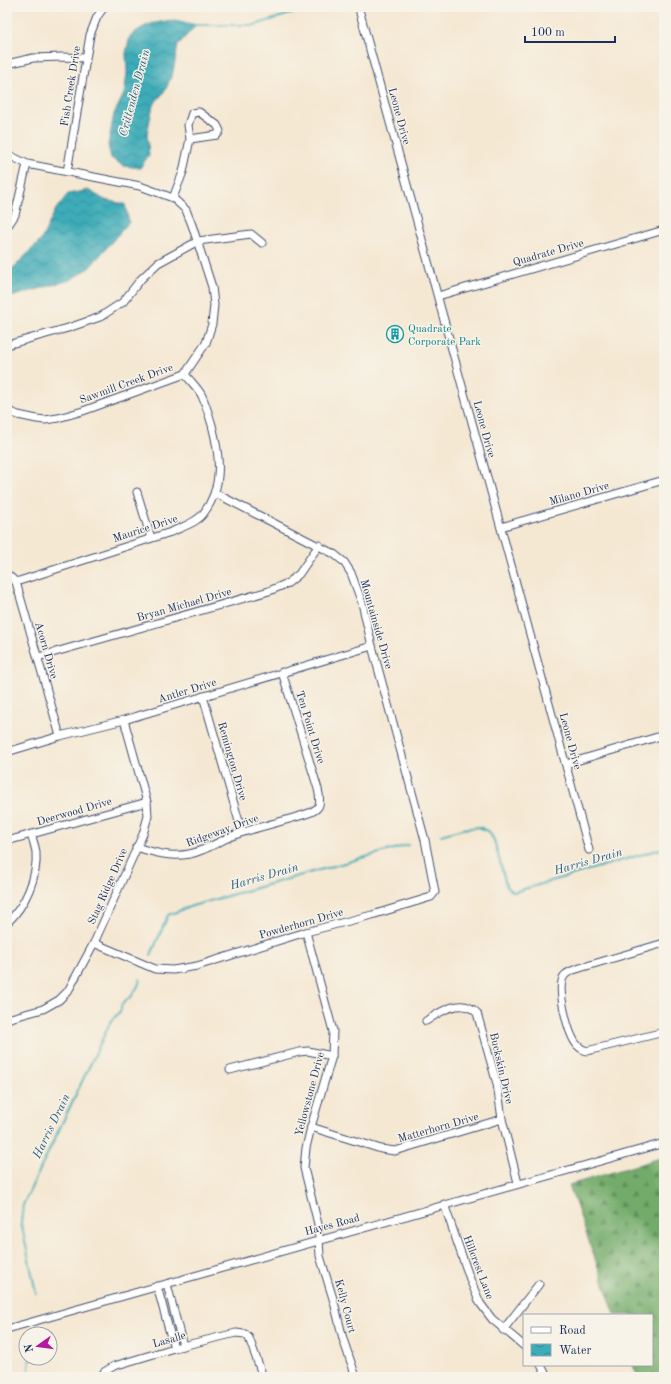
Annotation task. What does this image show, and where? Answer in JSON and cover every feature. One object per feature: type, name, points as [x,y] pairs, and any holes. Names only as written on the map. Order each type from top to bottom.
[{"type":"street","name":"Fish Creek Drive","points":[[67,172],[90,35],[97,17],[104,7]]},
{"type":"street","name":"Leone Drive","points":[[360,13],[589,850]]},
{"type":"street","points":[[7,64],[33,58],[85,58]]},
{"type":"street","points":[[7,154],[27,164],[140,186],[173,198],[183,172],[190,139],[188,125],[192,113],[199,112],[217,125],[220,131],[217,135],[190,139]]},
{"type":"street","points":[[7,227],[15,215],[27,164]]},
{"type":"street","name":"Sawmill Creek Drive","points":[[7,410],[18,416],[37,419],[45,420],[58,418],[185,374],[206,343],[212,324],[214,305],[212,287],[192,225],[186,210],[173,198]]},
{"type":"street","name":"Quadrate Drive","points":[[438,296],[664,230]]},
{"type":"street","points":[[7,345],[68,328],[100,317],[123,302],[141,279],[158,263],[198,241],[251,234],[262,243]]},
{"type":"street","name":"Maurice Drive","points":[[16,582],[189,525],[203,515],[215,493],[218,474],[218,448],[201,395],[185,374]]},
{"type":"street","name":"Milano Drive","points":[[501,528],[664,480]]},
{"type":"street","points":[[138,492],[151,538]]},
{"type":"street","name":"Mountainside Drive","points":[[215,493],[334,554],[344,562],[351,573],[362,603],[372,646],[417,812]]},
{"type":"street","name":"Bryan Michael Drive","points":[[38,657],[269,591],[288,583],[300,574],[318,545]]},
{"type":"street","points":[[7,574],[16,582]]},
{"type":"street","name":"Acorn Drive","points":[[16,582],[60,736]]},
{"type":"street","name":"Antler Drive","points":[[7,752],[60,736],[124,720],[372,646]]},
{"type":"street","name":"Ten Point Drive","points":[[282,672],[318,789]]},
{"type":"street","name":"Remington Drive","points":[[203,696],[242,832]]},
{"type":"street","name":"Stag Ridge Drive","points":[[7,1019],[43,1008],[59,1000],[68,991],[94,943],[146,825],[148,816],[147,802],[124,720]]},
{"type":"street","points":[[566,764],[664,735]]},
{"type":"street","name":"Ridgeway Drive","points":[[136,847],[160,854],[178,856],[188,855],[242,832],[313,812],[318,808],[321,801],[318,789]]},
{"type":"street","name":"Deerwood Drive","points":[[7,841],[147,802]]},
{"type":"street","name":"Powderhorn Drive","points":[[94,943],[155,969],[173,970],[197,966],[306,932],[372,915],[431,897],[435,892],[425,840],[417,812]]},
{"type":"street","points":[[7,923],[16,914],[33,880],[36,866],[36,851],[31,834]]},
{"type":"street","name":"Yellowstone Drive","points":[[306,932],[333,1031],[332,1056],[311,1127],[306,1148],[304,1168],[318,1224],[319,1239]]},
{"type":"street","points":[[664,943],[568,972],[563,978],[560,993],[571,1034],[576,1044],[587,1052],[664,1032]]},
{"type":"street","name":"Buckskin Drive","points":[[426,1021],[440,1012],[454,1006],[466,1006],[477,1013],[496,1084],[502,1119],[518,1183]]},
{"type":"street","points":[[230,1070],[299,1052],[308,1051],[332,1056]]},
{"type":"street","name":"Matterhorn Drive","points":[[311,1127],[381,1149],[395,1151],[502,1119]]},
{"type":"street","name":"Hayes Road","points":[[7,1329],[319,1239],[664,1143]]},
{"type":"street","name":"Hillcrest Lane","points":[[444,1204],[477,1297],[487,1314],[503,1330],[523,1345]]},
{"type":"street","name":"Kelly Court","points":[[319,1239],[320,1256],[343,1339],[356,1377]]},
{"type":"street","points":[[167,1284],[184,1346]]},
{"type":"street","points":[[503,1330],[539,1284]]},
{"type":"street","points":[[157,1286],[174,1348]]},
{"type":"street","name":"Lasalle","points":[[102,1375],[114,1366],[174,1348],[231,1333],[243,1333],[249,1338],[263,1377]]},
{"type":"street","points":[[542,1366],[547,1377]]},
{"type":"green space","points":[[664,1157],[664,1377],[638,1377],[633,1366],[653,1366],[653,1314],[615,1314],[569,1185]]},
{"type":"water","points":[[180,21],[196,25],[178,45],[173,72],[165,91],[153,105],[147,134],[149,155],[140,168],[124,166],[111,158],[108,145],[114,114],[124,94],[127,73],[126,53],[130,36],[143,27],[154,23]]},
{"type":"water","points":[[88,190],[105,200],[125,204],[129,222],[89,268],[70,280],[7,298],[7,271],[12,269],[41,240],[56,209],[68,194]]},
{"type":"waterway","name":"Crittenden Drain","points":[[195,25],[255,25],[312,7]]},
{"type":"waterway","name":"Harris Drain","points":[[441,835],[462,829],[479,827],[489,832],[494,840],[507,888],[514,892],[664,848]]},
{"type":"waterway","name":"Harris Drain","points":[[151,955],[168,915],[192,906],[408,845]]},
{"type":"waterway","name":"Harris Drain","points":[[36,1293],[21,1222],[23,1205],[110,1023],[121,1010],[121,1006],[131,997],[138,986],[140,979]]},
{"type":"waterway","name":"Harris Drain","points":[[28,1377],[29,1366]]},
{"type":"place","name":"Quadrate Corporate Park","points":[[395,334]]}]
